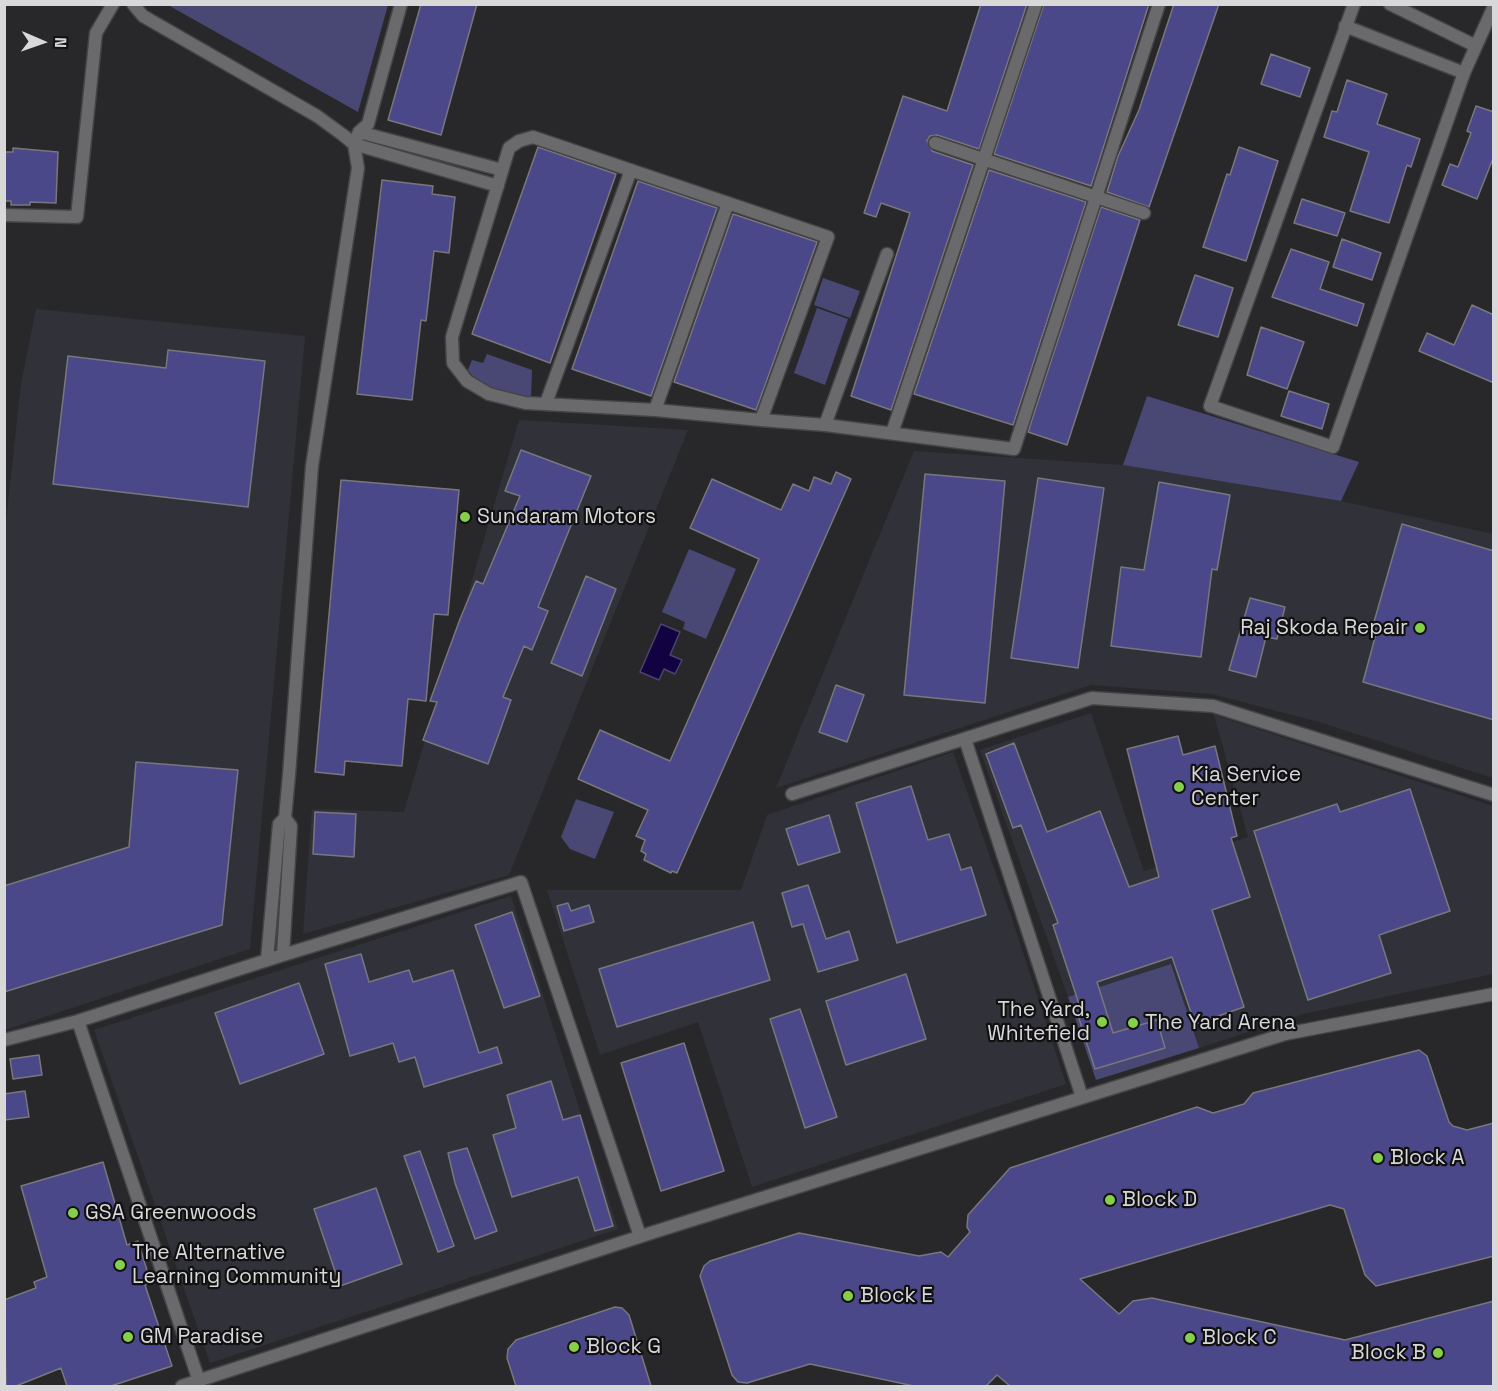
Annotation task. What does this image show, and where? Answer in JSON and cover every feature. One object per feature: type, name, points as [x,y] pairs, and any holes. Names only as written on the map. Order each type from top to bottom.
[{"type":"street","points":[[4,215],[77,217],[96,33],[113,4]]},
{"type":"street","points":[[133,4],[143,16],[317,116],[354,144],[498,186]]},
{"type":"street","points":[[267,960],[279,824],[285,818],[312,466],[358,168],[354,144],[359,132],[368,124],[401,4]]},
{"type":"street","points":[[892,433],[1036,4]]},
{"type":"street","points":[[761,420],[828,237],[533,137],[519,141],[509,148],[452,337],[453,363],[467,381],[489,394],[525,403],[655,410],[761,420],[825,425],[1014,448],[1159,4]]},
{"type":"street","points":[[1354,4],[1210,406],[1333,447],[1464,73],[1494,6]]},
{"type":"street","points":[[1390,4],[1476,46]]},
{"type":"street","points":[[1345,26],[1464,73]]},
{"type":"street","points":[[359,132],[502,170]]},
{"type":"street","points":[[935,143],[1144,213]]},
{"type":"street","points":[[445,171],[448,157]]},
{"type":"street","points":[[546,403],[631,170]]},
{"type":"street","points":[[655,410],[728,203]]},
{"type":"street","points":[[825,425],[886,254]]},
{"type":"street","points":[[792,794],[1092,698],[1213,706],[1494,795]]},
{"type":"street","points":[[965,739],[1082,1097]]},
{"type":"street","points":[[282,955],[291,826],[285,818]]},
{"type":"street","points":[[4,1040],[78,1021],[282,955],[521,882],[640,1236]]},
{"type":"street","points":[[182,1386],[640,1236],[1286,1034],[1494,994]]},
{"type":"street","points":[[78,1021],[199,1381]]},
{"type":"shaded area","points":[[168,5],[388,5],[358,112]]},
{"type":"shaded area","points":[[823,278],[860,291],[850,318],[814,305]]},
{"type":"shaded area","points":[[817,308],[848,319],[825,385],[794,373]]},
{"type":"shaded area","points":[[36,309],[305,336],[250,949],[5,1030],[4,540],[21,384]]},
{"type":"shaded area","points":[[487,354],[532,370],[531,399],[481,387],[468,370],[472,360],[483,363]]},
{"type":"shaded area","points":[[1147,396],[1359,462],[1341,501],[1123,465]]},
{"type":"shaded area","points":[[519,420],[688,430],[509,875],[303,934],[312,809],[404,812]]},
{"type":"shaded area","points":[[914,451],[1123,465],[1341,501],[1493,534],[1493,778],[1319,722],[1212,694],[1091,685],[776,788]]},
{"type":"shaded area","points":[[689,549],[736,569],[706,639],[683,629],[685,622],[662,612]]},
{"type":"shaded area","points":[[661,624],[680,632],[670,655],[682,660],[675,674],[664,669],[659,680],[640,672]]},
{"type":"shaded area","points":[[1091,713],[1144,871],[1248,837],[1214,715],[1493,806],[1493,974],[1303,1014],[1199,1048],[1171,964],[1068,997],[980,750]]},
{"type":"shaded area","points":[[953,752],[1012,919],[1066,1084],[752,1187],[698,1022],[600,1055],[547,890],[741,890],[767,815]]},
{"type":"shaded area","points":[[576,799],[614,812],[595,859],[570,849],[561,837]]},
{"type":"shaded area","points":[[511,896],[618,1229],[210,1363],[94,1030]]},
{"type":"shaded area","name":"The Yard Arena","points":[[1171,964],[1199,1048],[1096,1080],[1068,997]]},
{"type":"building","points":[[421,4],[477,4],[441,135],[388,120]]},
{"type":"building","points":[[981,4],[1027,4],[979,149],[937,135],[930,136],[927,141],[932,151],[973,165],[891,410],[851,396],[910,213],[881,203],[876,217],[864,213],[903,96],[947,111]]},
{"type":"building","points":[[1044,4],[1149,4],[1091,186],[994,154]]},
{"type":"building","points":[[1174,4],[1219,4],[1149,207],[1107,192],[1118,156],[1139,110]]},
{"type":"building","points":[[1271,54],[1310,68],[1300,97],[1261,84]]},
{"type":"building","points":[[1347,80],[1387,94],[1377,124],[1420,139],[1411,167],[1407,165],[1389,223],[1350,211],[1369,152],[1324,137],[1332,111],[1337,112]]},
{"type":"building","points":[[1476,106],[1494,112],[1494,156],[1477,199],[1442,185],[1450,164],[1458,167],[1471,133],[1467,131]]},
{"type":"building","points":[[538,147],[616,174],[550,363],[472,334]]},
{"type":"building","points":[[1239,147],[1278,161],[1246,261],[1203,247],[1227,174],[1230,175]]},
{"type":"building","points":[[13,148],[58,152],[56,203],[30,202],[30,205],[11,205],[11,201],[4,201],[4,152],[13,152]]},
{"type":"building","points":[[989,170],[1086,202],[1013,425],[914,394]]},
{"type":"building","points":[[382,180],[433,186],[432,194],[455,197],[449,253],[434,251],[426,321],[421,320],[412,400],[357,394]]},
{"type":"building","points":[[638,181],[717,208],[651,396],[572,369]]},
{"type":"building","points":[[1302,199],[1345,213],[1337,236],[1294,223]]},
{"type":"building","points":[[1101,207],[1140,220],[1067,445],[1028,432]]},
{"type":"building","points":[[733,214],[817,242],[756,410],[674,382]]},
{"type":"building","points":[[1342,239],[1381,253],[1372,280],[1333,267]]},
{"type":"building","points":[[1291,249],[1329,262],[1320,289],[1364,304],[1357,326],[1272,297]]},
{"type":"building","points":[[1195,275],[1233,288],[1218,337],[1178,325]]},
{"type":"building","points":[[1472,305],[1494,315],[1494,383],[1419,351],[1427,333],[1454,345]]},
{"type":"building","points":[[1261,327],[1304,342],[1287,389],[1247,375]]},
{"type":"building","points":[[168,350],[265,361],[248,507],[53,484],[68,356],[166,368]]},
{"type":"building","points":[[1289,391],[1329,404],[1322,429],[1281,416]]},
{"type":"building","points":[[521,450],[591,476],[538,607],[548,611],[532,650],[524,646],[503,697],[511,700],[488,764],[423,740],[437,702],[430,701],[460,619],[476,581],[483,584],[520,496],[505,491]]},
{"type":"building","points":[[836,472],[851,479],[677,873],[672,871],[671,873],[644,860],[646,854],[641,851],[645,840],[636,836],[648,810],[578,779],[600,730],[670,761],[759,559],[690,528],[712,479],[781,510],[793,484],[809,491],[814,477],[831,484]]},
{"type":"building","points":[[925,474],[1005,481],[985,703],[904,695]]},
{"type":"building","points":[[1038,478],[1104,488],[1078,668],[1011,658]]},
{"type":"building","points":[[341,480],[459,490],[448,615],[434,614],[426,701],[408,699],[402,766],[345,761],[344,775],[315,772]]},
{"type":"building","points":[[1159,482],[1230,495],[1217,570],[1212,569],[1201,657],[1111,646],[1121,567],[1144,570]]},
{"type":"building","points":[[1402,524],[1494,551],[1494,720],[1363,682],[1377,630],[1372,629]]},
{"type":"building","points":[[586,576],[616,589],[582,676],[551,663]]},
{"type":"building","points":[[1250,598],[1285,607],[1277,639],[1266,637],[1256,677],[1229,670]]},
{"type":"building","points":[[836,685],[864,695],[847,742],[819,732]]},
{"type":"building","points":[[1178,736],[1183,755],[1215,746],[1237,836],[1231,838],[1250,897],[1212,910],[1244,1007],[1195,1024],[1172,957],[1097,982],[1113,1033],[1157,1020],[1165,1048],[1095,1069],[1075,1006],[1079,1004],[1053,925],[1058,923],[1021,825],[1013,828],[986,754],[1014,743],[1047,832],[1100,811],[1129,887],[1159,877],[1127,749]]},
{"type":"building","points":[[136,762],[238,770],[222,925],[4,992],[4,886],[129,847]]},
{"type":"building","points":[[911,786],[928,840],[949,834],[961,870],[971,867],[986,915],[897,943],[856,803]]},
{"type":"building","points":[[1410,789],[1450,911],[1379,935],[1391,973],[1308,1000],[1254,831],[1337,804],[1340,812]]},
{"type":"building","points":[[315,812],[356,814],[354,857],[313,854]]},
{"type":"building","points":[[829,815],[840,852],[798,865],[786,829]]},
{"type":"building","points":[[808,885],[826,939],[849,931],[858,960],[818,972],[803,924],[792,927],[782,893]]},
{"type":"building","points":[[568,903],[571,911],[589,905],[594,922],[564,931],[557,906]]},
{"type":"building","points":[[512,912],[540,996],[504,1008],[475,925]]},
{"type":"building","points":[[753,922],[770,980],[617,1027],[599,969]]},
{"type":"building","points":[[361,954],[369,982],[409,970],[413,982],[453,970],[479,1053],[497,1047],[502,1063],[424,1087],[415,1057],[399,1062],[393,1043],[350,1056],[325,964]]},
{"type":"building","points":[[906,974],[926,1039],[846,1065],[826,1001]]},
{"type":"building","points":[[299,983],[324,1054],[240,1084],[215,1013]]},
{"type":"building","points":[[800,1009],[837,1117],[805,1128],[770,1019]]},
{"type":"building","points":[[684,1043],[724,1171],[661,1191],[621,1063]]},
{"type":"building","points":[[1419,1050],[1427,1056],[1449,1122],[1453,1126],[1467,1130],[1494,1123],[1494,1256],[1376,1286],[1365,1275],[1344,1209],[1330,1205],[1080,1279],[1119,1314],[1133,1301],[1152,1298],[1345,1340],[1494,1301],[1494,1386],[1010,1386],[997,1375],[986,1386],[914,1386],[810,1364],[747,1383],[738,1382],[732,1375],[700,1276],[704,1266],[710,1261],[799,1233],[919,1256],[941,1252],[948,1257],[970,1232],[967,1227],[968,1215],[1010,1168],[1197,1107],[1213,1113],[1244,1104],[1253,1093]]},
{"type":"building","points":[[39,1055],[42,1075],[13,1079],[10,1059]]},
{"type":"building","points":[[551,1081],[563,1120],[580,1115],[613,1226],[595,1231],[578,1177],[512,1197],[493,1135],[516,1128],[507,1095]]},
{"type":"building","points":[[25,1091],[29,1117],[4,1120],[4,1094]]},
{"type":"building","points":[[467,1148],[497,1231],[475,1239],[455,1183],[448,1153]]},
{"type":"building","points":[[420,1151],[454,1246],[438,1252],[404,1156]]},
{"type":"building","points":[[103,1162],[127,1245],[138,1241],[151,1283],[145,1285],[172,1366],[111,1386],[67,1386],[61,1368],[16,1386],[6,1386],[4,1300],[36,1288],[34,1282],[47,1277],[21,1186]]},
{"type":"building","points":[[376,1188],[402,1264],[340,1286],[314,1209]]},
{"type":"building","name":"Block G","points":[[615,1307],[622,1308],[629,1315],[651,1386],[516,1386],[507,1358],[508,1349],[516,1340]]},
{"type":"place","name":"Sundaram Motors","points":[[465,517]]},
{"type":"place","name":"Raj Skoda Repair","points":[[1420,628]]},
{"type":"place","name":"Kia Service Center","points":[[1179,787]]},
{"type":"place","name":"The Yard, Whitefield","points":[[1102,1022]]},
{"type":"place","name":"The Yard Arena","points":[[1133,1023]]},
{"type":"place","name":"Block A","points":[[1378,1158]]},
{"type":"place","name":"Block D","points":[[1110,1200]]},
{"type":"place","name":"GSA Greenwoods","points":[[73,1213]]},
{"type":"place","name":"The Alternative Learning Community","points":[[120,1265]]},
{"type":"place","name":"Block E","points":[[848,1296]]},
{"type":"place","name":"GM Paradise","points":[[128,1337]]},
{"type":"place","name":"Block C","points":[[1190,1338]]},
{"type":"place","name":"Block G","points":[[574,1347]]},
{"type":"place","name":"Block B","points":[[1438,1353]]}]
